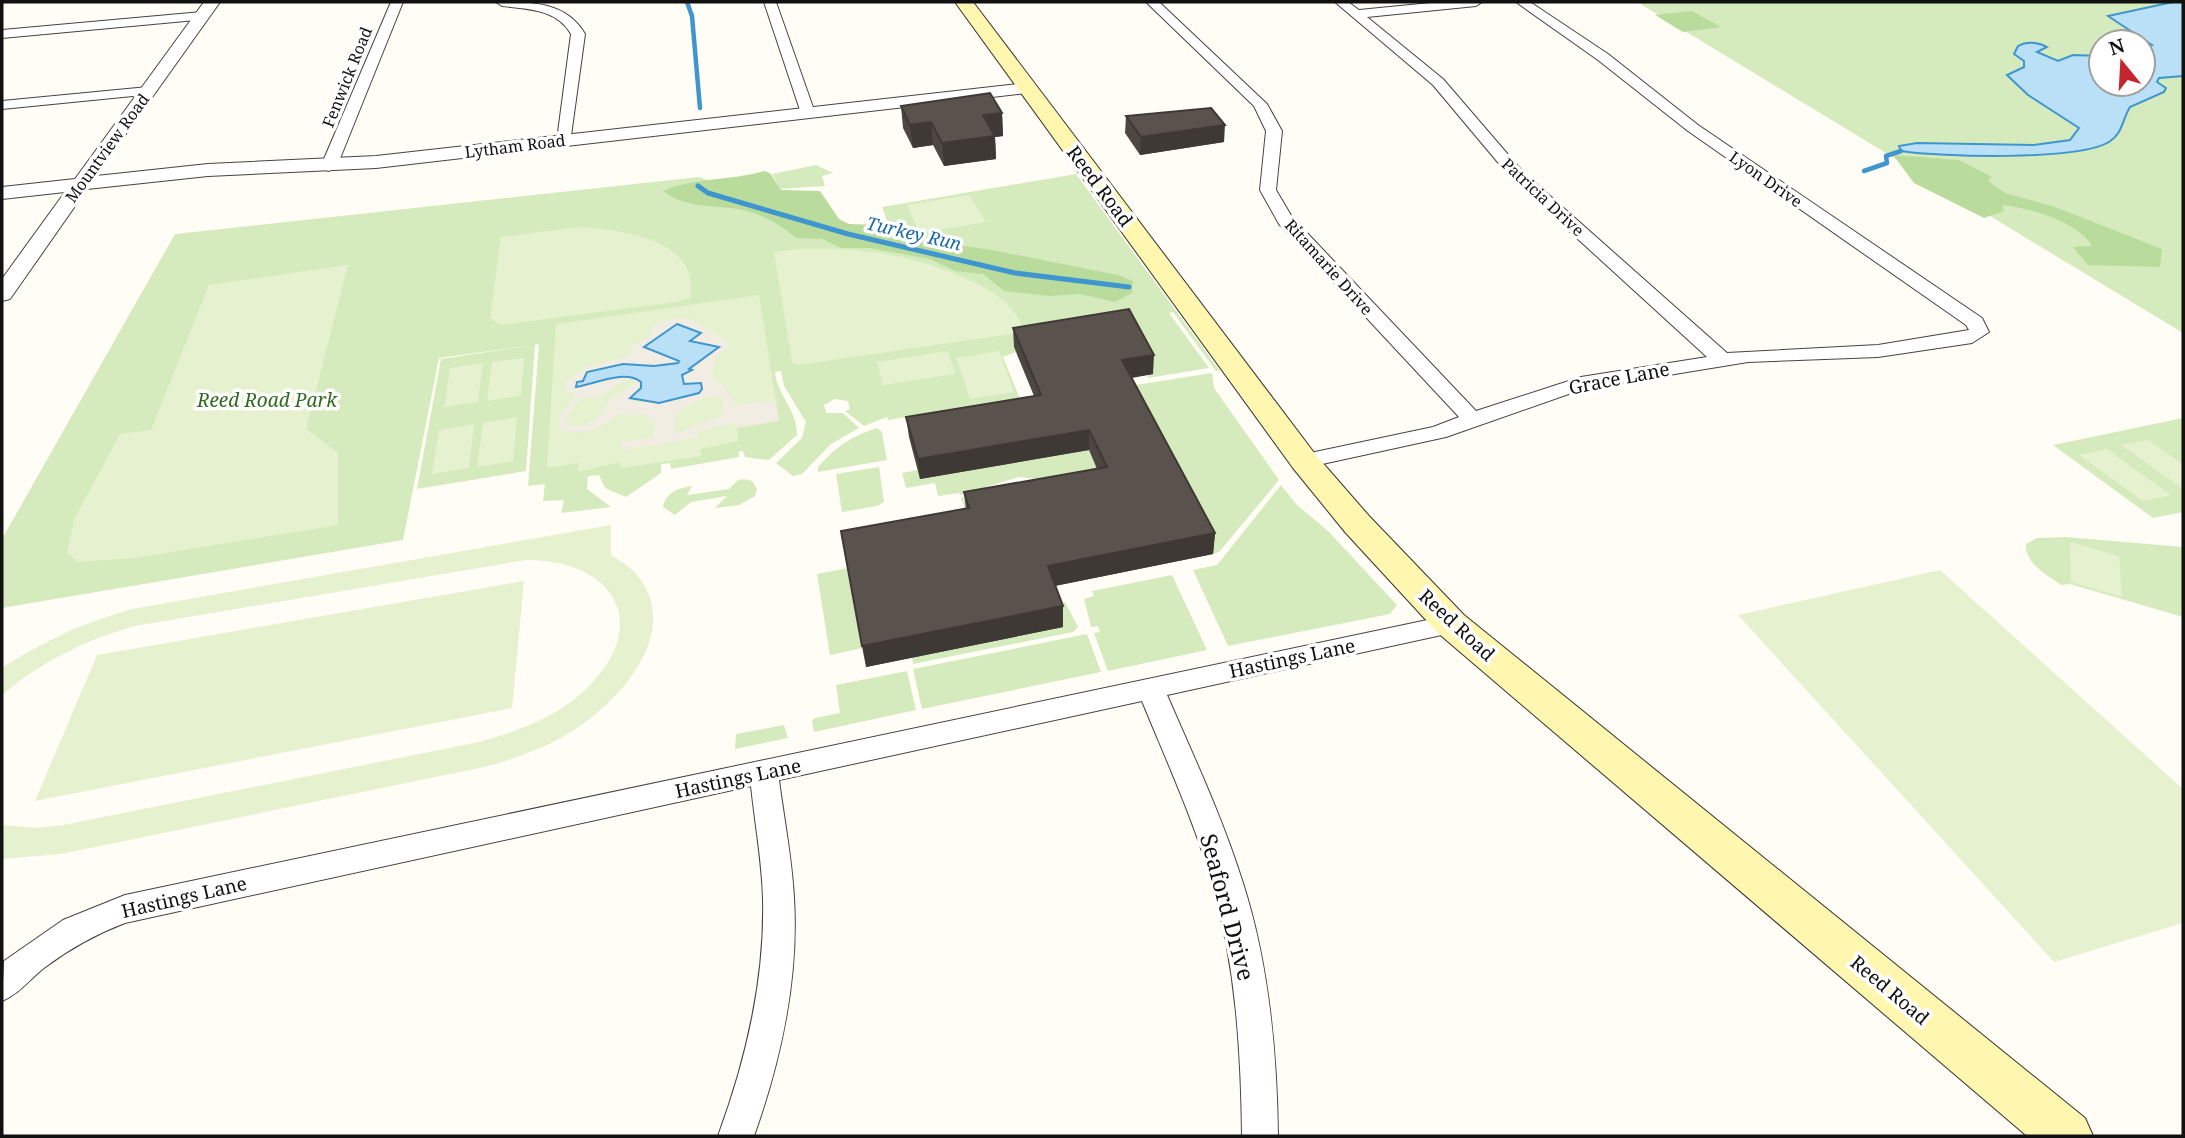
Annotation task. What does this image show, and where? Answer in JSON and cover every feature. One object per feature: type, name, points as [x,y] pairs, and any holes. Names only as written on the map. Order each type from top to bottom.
[{"type":"main road","name":"Reed Road","points":[[964,2],[1304,461],[1351,521],[1451,624],[2067,1136]]},
{"type":"street","name":"Fenwick Road","points":[[329,166],[397,2]]},
{"type":"street","points":[[502,2],[559,13],[575,26],[578,34],[565,140]]},
{"type":"street","points":[[770,2],[808,113]]},
{"type":"street","name":"Ritamarie Drive","points":[[1153,2],[1260,104],[1273,131],[1268,190],[1285,220],[1474,421]]},
{"type":"street","name":"Patricia Drive","points":[[1341,2],[1359,14],[1453,96],[1517,176],[1721,359]]},
{"type":"street","points":[[1359,14],[1476,2]]},
{"type":"street","name":"Lyon Drive","points":[[1522,2],[1603,57],[1693,128],[1979,327],[1979,332],[1972,337],[1944,343]]},
{"type":"street","points":[[2,34],[207,9]]},
{"type":"street","name":"Mountview Road","points":[[2,294],[207,9]]},
{"type":"street","name":"Lytham Road","points":[[2,193],[221,169],[329,166],[1027,88]]},
{"type":"street","points":[[2,105],[148,91]]},
{"type":"street","name":"Grace Lane","points":[[1304,461],[1474,421],[1559,389],[1721,359],[1878,351],[1944,343]]},
{"type":"street","name":"Hastings Lane","points":[[2,985],[34,955],[77,927],[136,906],[1451,624]]},
{"type":"street","name":"Seaford Drive","points":[[1150,687],[1218,853],[1240,933],[1254,1013],[1260,1136]]},
{"type":"street","points":[[736,1136],[761,1060],[775,979],[779,915],[764,773]]},
{"type":"green space","points":[[1637,2],[2183,2],[2183,333]]},
{"type":"green space","points":[[1692,11],[1721,27],[1683,32],[1655,15]]},
{"type":"green space","points":[[1893,155],[1959,160],[1992,177],[1988,181],[2005,193],[2055,207],[2162,249],[2160,267],[2088,265],[2073,247],[2092,246],[2075,229],[2052,217],[2002,205],[2004,211],[1984,218],[1914,183]]},
{"type":"green space","points":[[816,165],[833,173],[822,176],[825,186],[780,189],[772,174]]},
{"type":"green space","points":[[764,171],[770,173],[781,190],[820,191],[839,219],[849,224],[882,225],[904,237],[992,250],[1118,275],[1133,281],[1132,293],[1115,302],[1080,294],[1049,296],[1004,291],[983,274],[955,271],[930,259],[870,248],[841,248],[822,239],[796,238],[754,213],[689,203],[663,191],[688,183]]},
{"type":"green space","name":"Reed Road Park","points":[[1076,174],[1220,371],[1216,371],[1173,312],[1169,313],[1209,368],[1148,378],[1147,375],[1152,374],[1014,347],[1016,352],[1003,357],[1020,399],[888,420],[887,417],[864,426],[845,411],[850,409],[848,401],[835,399],[824,405],[826,413],[843,413],[859,428],[831,444],[802,474],[793,476],[776,463],[802,438],[806,422],[784,386],[781,371],[775,372],[779,388],[794,418],[797,435],[769,460],[745,457],[743,451],[739,451],[739,457],[671,469],[670,463],[661,464],[661,473],[626,497],[605,488],[599,475],[588,476],[587,489],[611,507],[561,513],[564,500],[543,501],[545,484],[528,486],[539,344],[535,345],[526,471],[417,489],[441,359],[534,345],[439,358],[403,540],[2,608],[2,539],[175,234],[699,177],[825,220],[892,236],[882,207]]},
{"type":"green space","points":[[969,195],[986,222],[919,233],[907,205]]},
{"type":"green space","points":[[579,227],[635,235],[671,250],[683,262],[690,278],[690,298],[501,325],[490,318],[501,237]]},
{"type":"green space","points":[[797,249],[881,253],[941,269],[1000,297],[1013,311],[1025,332],[798,365],[792,362],[774,252]]},
{"type":"green space","points":[[348,265],[306,429],[338,453],[338,525],[135,558],[77,562],[67,553],[74,520],[120,434],[151,430],[209,285]]},
{"type":"green space","points":[[759,295],[779,421],[737,427],[738,441],[701,449],[701,456],[621,468],[620,462],[578,472],[578,463],[547,468],[556,324]]},
{"type":"green space","points":[[948,351],[955,374],[883,385],[877,362]]},
{"type":"green space","points":[[999,351],[1014,392],[970,399],[956,358]]},
{"type":"green space","points":[[524,358],[521,396],[487,401],[492,362]]},
{"type":"green space","points":[[483,363],[478,402],[444,407],[450,368]]},
{"type":"green space","points":[[1212,373],[1214,388],[1279,480],[1219,552],[1213,554],[1104,390]]},
{"type":"green space","points":[[517,417],[513,461],[477,467],[483,423]]},
{"type":"green space","points":[[2183,418],[2183,512],[2153,518],[2053,445]]},
{"type":"green space","points":[[474,424],[469,468],[432,474],[439,430]]},
{"type":"green space","points":[[877,428],[882,432],[887,460],[818,472],[818,467],[838,448]]},
{"type":"green space","points":[[2148,440],[2183,464],[2183,489],[2121,445]]},
{"type":"green space","points":[[2107,449],[2171,495],[2143,501],[2079,455]]},
{"type":"green space","points":[[1089,450],[1106,487],[966,512],[961,498],[989,488],[1023,482],[1065,482],[1019,477],[960,495],[938,496],[935,483],[906,488],[902,473],[918,470],[921,479]]},
{"type":"green space","points":[[879,467],[884,502],[877,506],[842,512],[836,474]]},
{"type":"green space","points":[[738,480],[752,481],[757,489],[755,496],[739,505],[715,508],[727,496],[691,502],[675,515],[663,507],[670,494],[678,490],[692,486],[687,495],[729,489]]},
{"type":"green space","points":[[1281,485],[1296,504],[1328,531],[1397,605],[1390,614],[1228,646],[1193,570],[1217,565]]},
{"type":"green space","points":[[611,525],[611,555],[637,575],[649,597],[653,619],[650,641],[627,683],[610,701],[592,717],[554,742],[489,766],[61,854],[2,859],[2,825],[35,828],[63,825],[479,742],[522,728],[549,716],[585,690],[606,665],[617,642],[620,620],[614,600],[602,584],[582,571],[557,563],[526,560],[135,626],[64,653],[32,672],[2,695],[2,668],[33,649],[81,626],[132,609]]},
{"type":"green space","points":[[2066,537],[2183,547],[2183,617],[2070,584],[2061,585],[2033,563],[2026,544],[2037,538]]},
{"type":"green space","points":[[2070,542],[2119,556],[2122,597],[2071,582]]},
{"type":"green space","points":[[848,568],[863,648],[830,655],[817,574]]},
{"type":"green space","points":[[1940,570],[2183,789],[2183,923],[2054,962],[1738,615]]},
{"type":"green space","points":[[1172,575],[1207,650],[1108,671],[1094,633],[1100,632],[1098,626],[1091,627],[1084,599],[1094,596],[1092,591]]},
{"type":"green space","points":[[524,581],[512,708],[35,801],[97,655]]},
{"type":"green space","points":[[1065,602],[1078,627],[1073,632],[913,664],[912,657]]},
{"type":"green space","points":[[1087,634],[1101,672],[922,709],[913,669]]},
{"type":"green space","points":[[907,671],[916,710],[814,732],[812,721],[815,718],[840,713],[836,685]]},
{"type":"green space","points":[[784,725],[788,738],[735,749],[736,734]]},
{"type":"shaded area","points":[[677,318],[692,319],[694,324],[728,343],[728,349],[716,357],[711,378],[721,383],[736,405],[776,401],[779,421],[737,428],[736,424],[719,426],[698,432],[698,438],[622,450],[622,442],[654,437],[654,424],[646,415],[619,414],[600,427],[581,433],[564,431],[559,427],[561,414],[576,394],[565,390],[565,382],[587,367],[630,356],[633,345],[648,338],[656,322]],"holes":[[[677,324],[700,334],[689,341],[718,348],[682,375],[684,384],[698,382],[702,391],[666,403],[637,402],[631,398],[640,391],[639,380],[607,403],[604,413],[593,421],[578,427],[567,425],[566,417],[581,398],[598,398],[629,377],[577,386],[589,370],[623,364],[654,366],[680,361]],[[716,396],[724,400],[721,416],[675,434],[674,420],[680,409],[705,397]]]},
{"type":"water","points":[[2183,2],[2183,76],[2159,78],[2157,82],[2157,28],[2126,28],[2108,16]]},
{"type":"water","points":[[2021,44],[2044,45],[2047,47],[2037,52],[2058,61],[2073,55],[2087,56],[2087,98],[2150,98],[2130,107],[2120,130],[2109,142],[2093,148],[2040,155],[1976,156],[1901,151],[1899,146],[1917,143],[2034,145],[2070,140],[2079,128],[2028,95],[2007,75],[2024,67],[2024,61],[2014,54]]},
{"type":"water","points":[[2157,82],[2166,88],[2157,95]]},
{"type":"water","points":[[677,324],[701,333],[690,341],[719,347],[682,375],[684,384],[701,383],[702,389],[699,393],[659,403],[630,398],[641,388],[641,382],[627,377],[610,378],[576,387],[577,382],[583,381],[587,372],[623,364],[654,366],[678,363],[679,361],[644,347]]},
{"type":"building","points":[[990,93],[1002,113],[983,115],[995,136],[942,143],[931,122],[910,125],[901,106]]},
{"type":"building","points":[[1211,108],[1225,125],[1141,137],[1126,116]]},
{"type":"building","points":[[1129,309],[1154,355],[1122,360],[1215,533],[1048,566],[1063,606],[862,646],[841,531],[969,508],[964,492],[1107,467],[1089,430],[918,459],[906,417],[1041,395],[1013,328]]},
{"type":"waterway","name":"Turkey Run","points":[[687,2],[692,16],[700,108]]},
{"type":"waterway","name":"Turkey Run","points":[[1864,171],[1887,163],[1886,156],[1901,151]]},
{"type":"waterway","name":"Turkey Run","points":[[698,186],[708,193],[848,234],[1015,273],[1129,287]]}]
